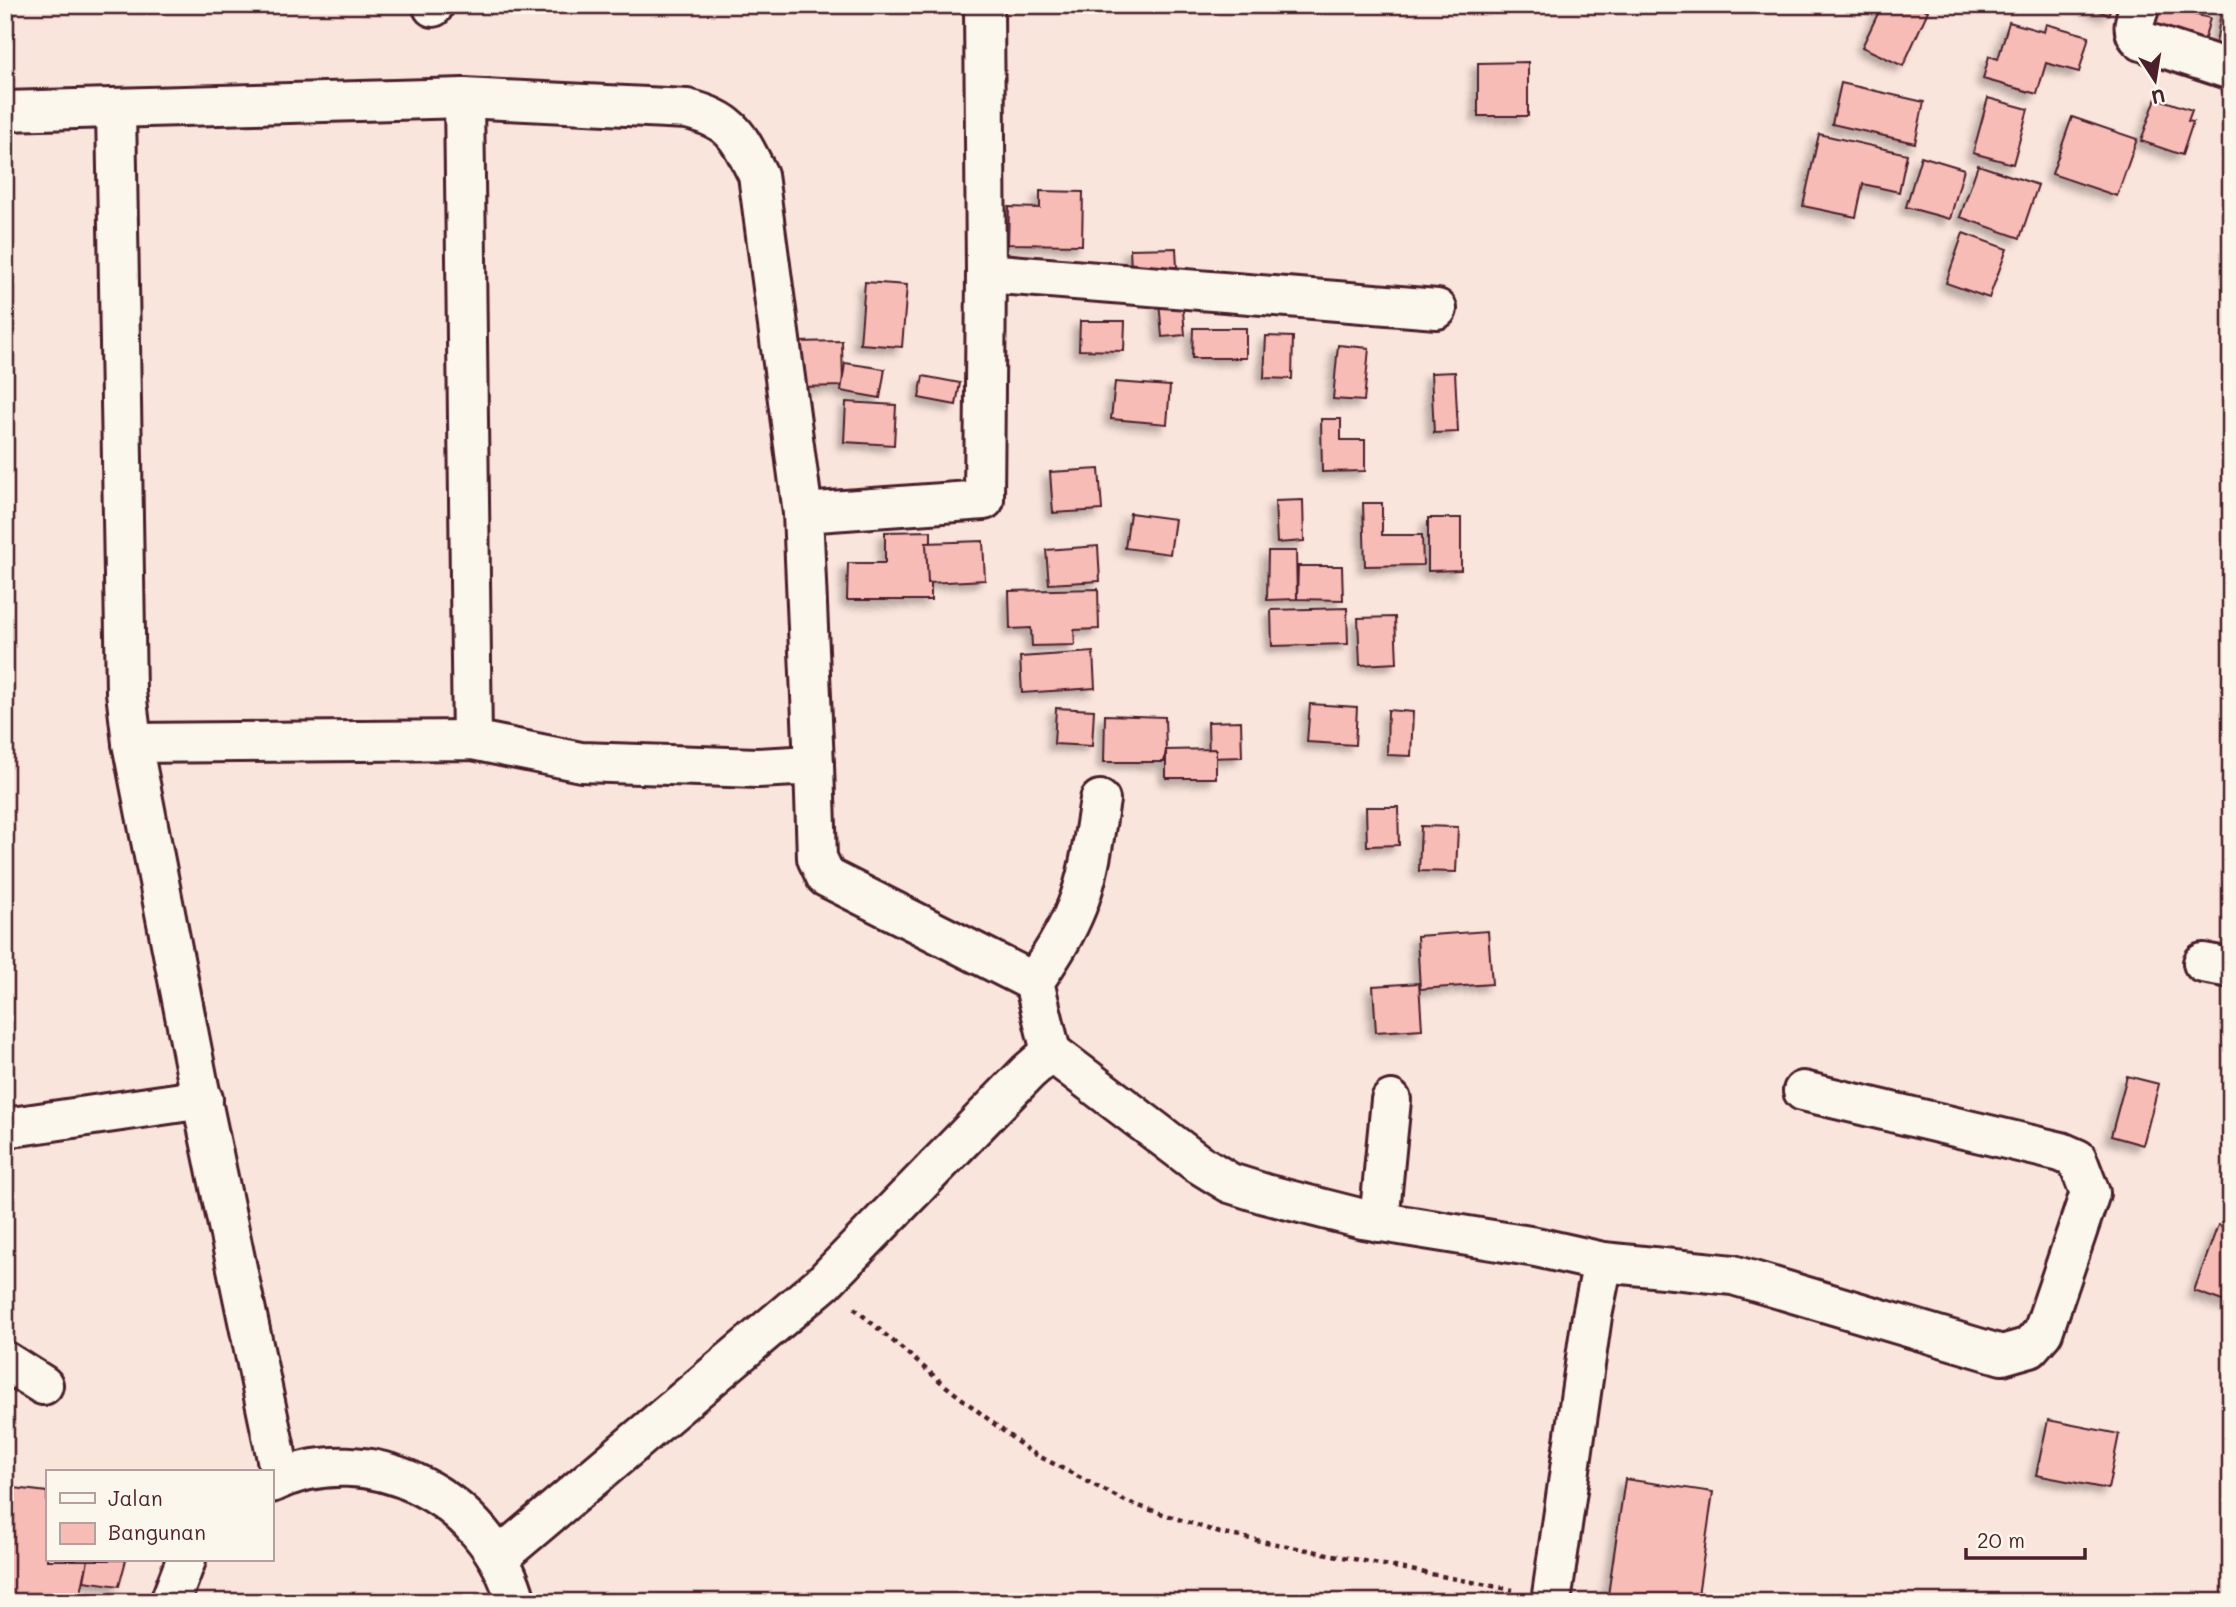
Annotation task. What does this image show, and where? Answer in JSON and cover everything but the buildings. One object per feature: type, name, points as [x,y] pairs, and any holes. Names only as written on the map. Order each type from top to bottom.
[{"type":"street","points":[[803,513],[984,500],[984,5]]},
{"type":"street","points":[[2140,5],[2133,25],[2136,36],[2142,41],[2231,70]]},
{"type":"street","points":[[464,98],[472,740]]},
{"type":"street","points":[[5,111],[116,110],[464,98],[687,108],[713,115],[731,129],[746,150],[758,175],[803,513],[817,858],[826,877],[1034,982]]},
{"type":"street","points":[[116,110],[126,692],[132,743],[276,1480],[316,1469],[352,1467],[388,1472],[421,1484],[452,1503],[478,1528],[499,1557],[516,1602]]},
{"type":"street","points":[[986,272],[1437,309]]},
{"type":"street","points":[[132,743],[472,740],[580,762],[758,768],[814,765]]},
{"type":"street","points":[[1100,800],[1090,859],[1078,905],[1062,939],[1034,982],[1051,1052],[1196,1162],[1230,1183],[1379,1222],[1536,1247],[1603,1262],[1733,1275],[2002,1354],[2030,1347],[2043,1332],[2090,1193],[2077,1159],[2061,1152],[1803,1091]]},
{"type":"street","points":[[499,1557],[824,1282],[1028,1072],[1051,1052]]},
{"type":"street","points":[[5,1128],[203,1099]]},
{"type":"street","points":[[1379,1222],[1391,1100]]},
{"type":"street","points":[[1551,1599],[1592,1315],[1603,1262]]},
{"type":"street","points":[[5,1361],[43,1385]]},
{"type":"street","points":[[170,1602],[185,1562]]},
{"type":"path","points":[[824,1282],[947,1387],[1029,1451],[1127,1502],[1220,1533],[1551,1599]]}]
